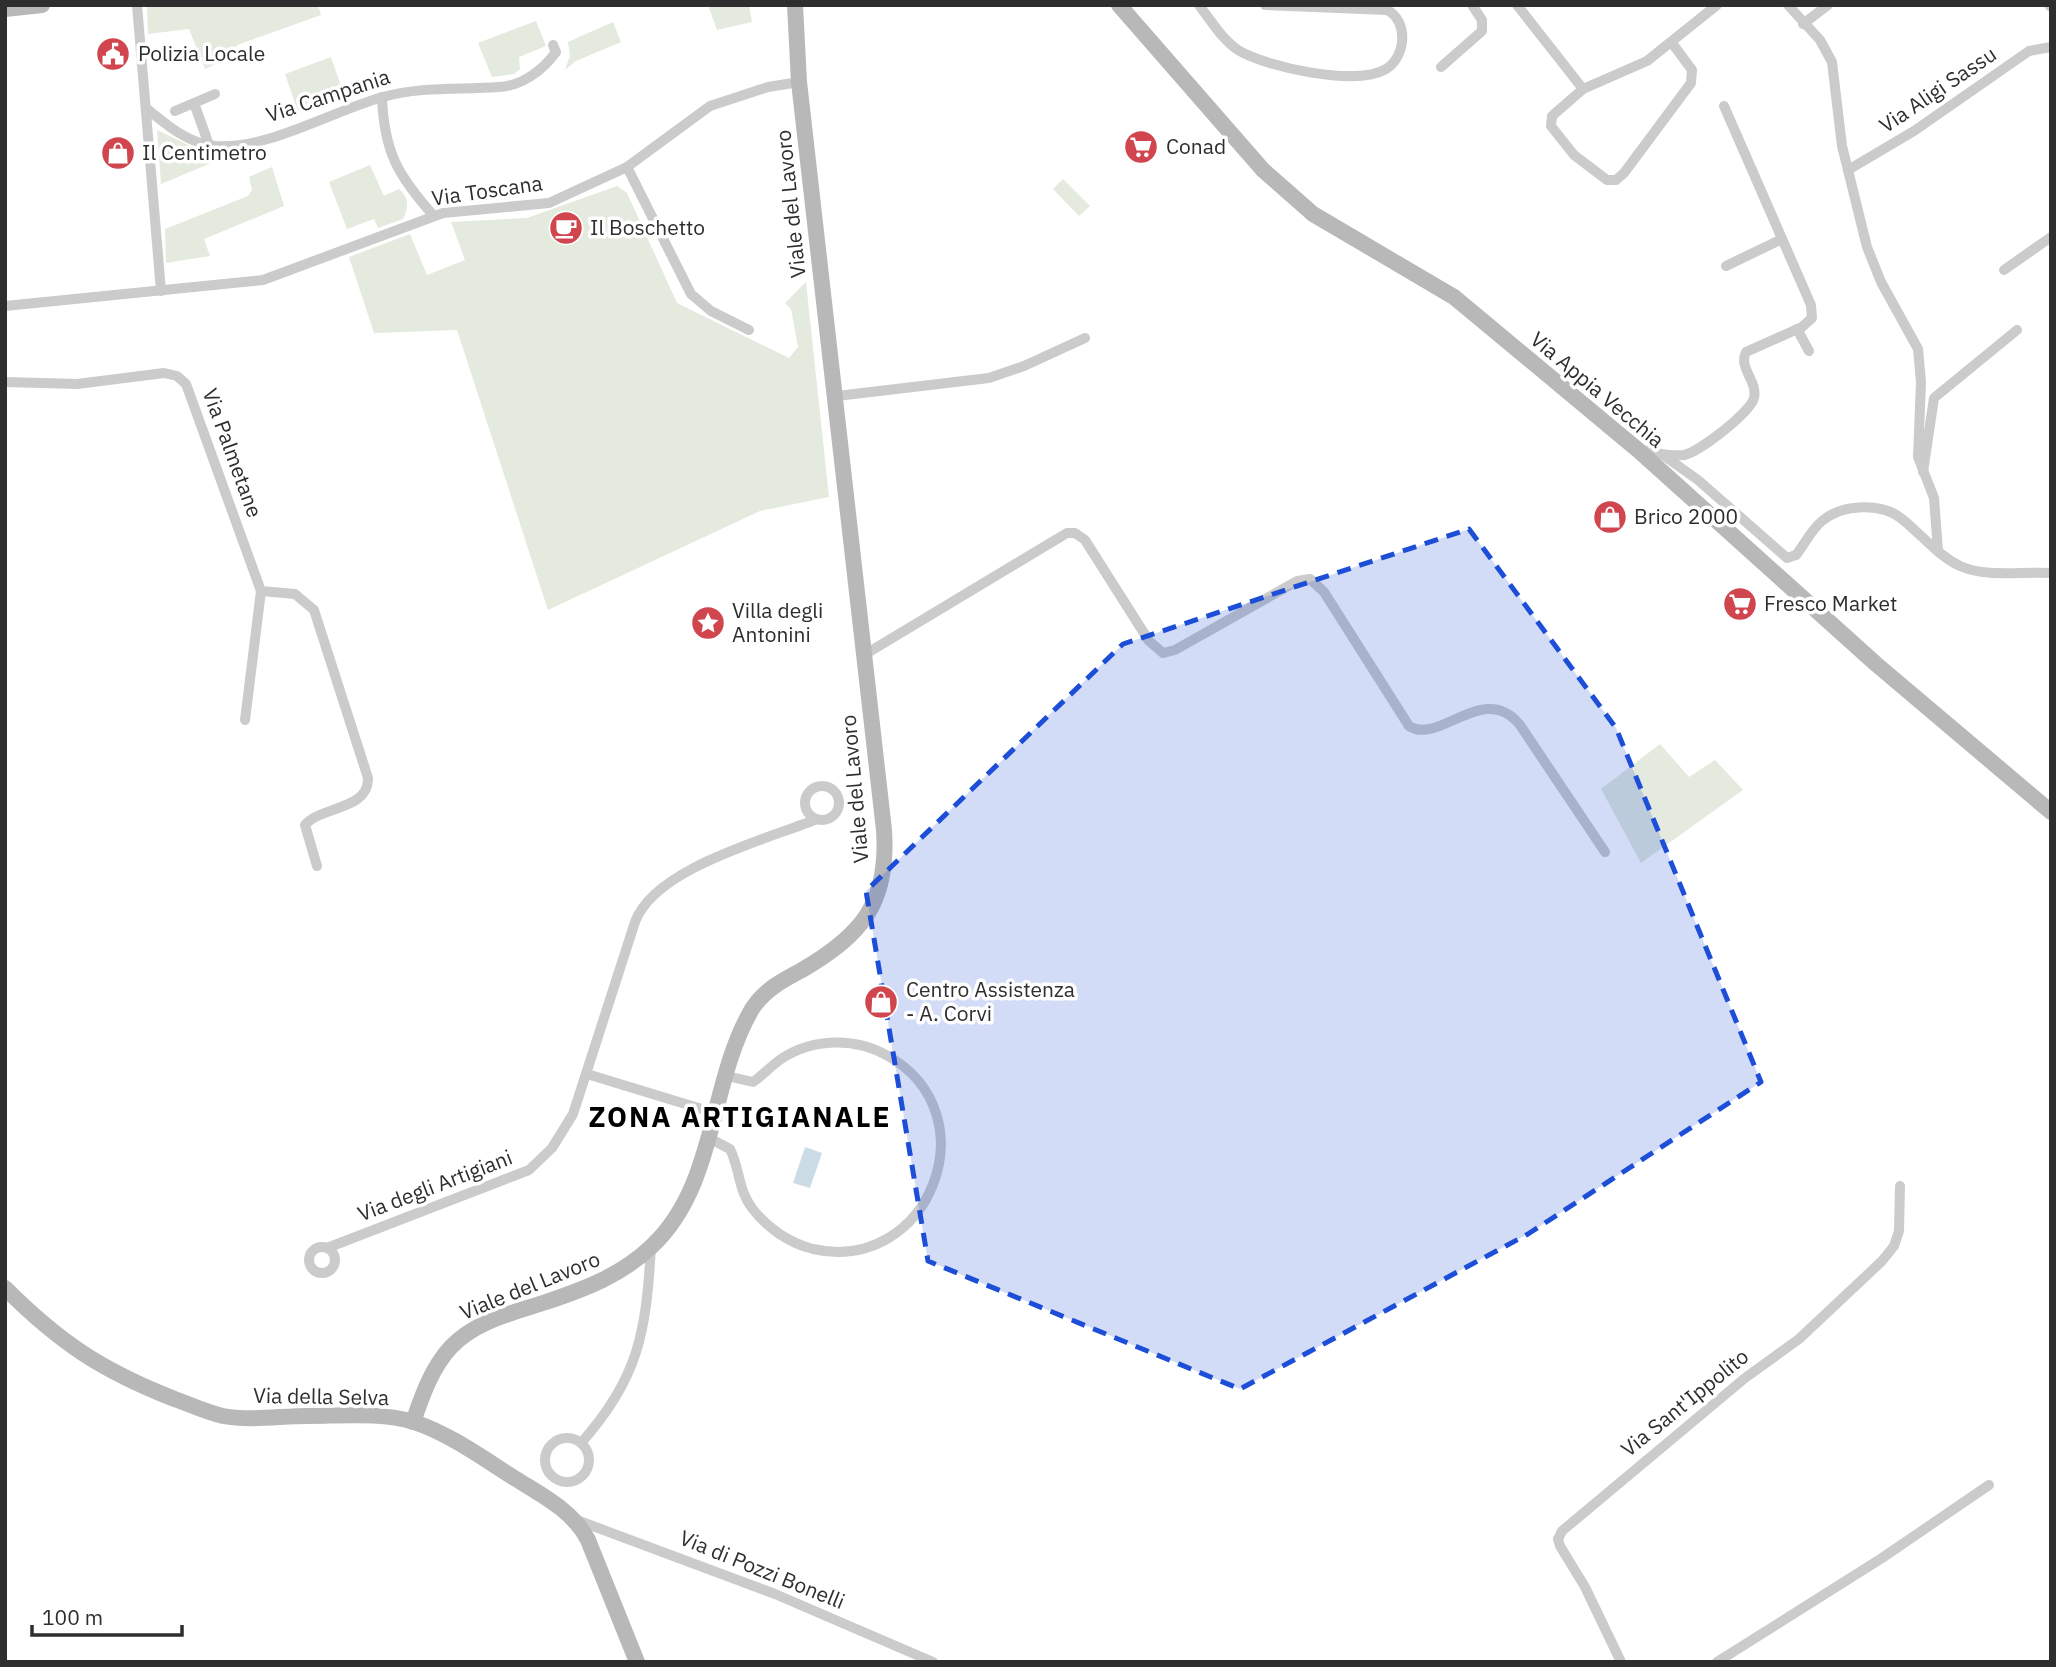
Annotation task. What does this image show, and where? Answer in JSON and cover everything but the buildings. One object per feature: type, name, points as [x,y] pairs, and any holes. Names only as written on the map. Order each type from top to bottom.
[{"type":"street","points":[[5,9],[42,5]]},
{"type":"street","points":[[137,5],[161,291]]},
{"type":"street","name":"Viale del Lavoro","points":[[413,1422],[433,1373],[448,1350],[463,1336],[497,1318],[598,1283],[626,1268],[651,1247],[672,1222],[686,1199],[727,1076],[749,1016],[758,1000],[849,937],[868,916],[878,893],[885,845],[799,82],[795,5]]},
{"type":"street","name":"Via Appia Vecchia","points":[[1119,5],[1263,170],[1313,214],[1454,296],[1638,450],[1876,664],[2051,812]]},
{"type":"street","points":[[1199,5],[1238,50],[1295,70],[1328,75],[1376,72],[1392,64],[1401,48],[1401,25],[1395,15],[1387,10],[1265,5]]},
{"type":"street","points":[[1441,67],[1482,31],[1482,20],[1472,5]]},
{"type":"street","points":[[1517,5],[1583,89]]},
{"type":"street","points":[[1672,43],[1692,70],[1692,80],[1619,179],[1607,180],[1581,160],[1552,128],[1551,119],[1557,110],[1583,89],[1632,70],[1672,43],[1717,5]]},
{"type":"street","points":[[1788,5],[1820,40],[1832,61],[1848,170],[1873,265],[1920,354],[1917,454],[1935,507],[1938,551]]},
{"type":"street","points":[[1803,24],[1828,5]]},
{"type":"street","name":"Via Campania","points":[[146,108],[188,138],[209,145],[238,144],[275,135],[382,97],[421,89],[503,87],[531,76],[547,65],[556,52],[553,46]]},
{"type":"street","name":"Via Aligi Sassu","points":[[1848,170],[1914,131],[2029,51],[2051,47]]},
{"type":"street","name":"Via Toscana","points":[[5,306],[263,280],[452,211],[549,203],[627,167],[710,106],[775,86],[799,82]]},
{"type":"street","points":[[175,111],[215,94]]},
{"type":"street","points":[[382,97],[384,132],[391,157],[404,180],[434,216]]},
{"type":"street","points":[[194,103],[209,145]]},
{"type":"street","points":[[1638,450],[1678,455],[1694,451],[1745,412],[1754,395],[1743,361],[1745,352],[1810,321],[1812,308],[1724,106]]},
{"type":"street","points":[[627,167],[691,294],[711,311],[749,330]]},
{"type":"street","points":[[2004,270],[2051,237]]},
{"type":"street","points":[[1726,266],[1782,239]]},
{"type":"street","points":[[1797,329],[1809,351]]},
{"type":"street","points":[[1923,473],[1934,398],[2017,330]]},
{"type":"street","points":[[836,397],[989,378],[1024,366],[1084,338]]},
{"type":"street","name":"Via Palmetane","points":[[5,382],[77,384],[164,373],[183,380],[261,591],[246,720]]},
{"type":"street","points":[[1661,454],[1698,480],[1787,558],[1796,555],[1816,527],[1827,517],[1867,508],[1882,509],[1898,515],[1938,551],[1960,566],[1974,570],[2051,573]]},
{"type":"street","points":[[864,655],[1067,533],[1075,533],[1085,540],[1149,641],[1163,653],[1175,650],[1297,581],[1310,579],[1324,592],[1409,726],[1422,730],[1490,709],[1509,714],[1520,726],[1605,852]]},
{"type":"street","points":[[261,591],[295,594],[312,608],[368,778],[366,791],[360,797],[306,823],[305,832],[317,866]]},
{"type":"street","name":"Via degli Artigiani","points":[[327,1248],[528,1170],[547,1154],[565,1129],[587,1074],[633,926],[648,898],[679,874],[817,819]]},
{"type":"street","points":[[707,1137],[730,1149],[743,1194],[758,1216],[783,1237],[816,1250],[853,1250],[892,1235],[918,1212],[936,1179],[941,1146],[939,1123],[933,1106],[914,1076],[881,1052],[854,1043],[822,1043],[785,1056],[752,1083],[727,1076]]},
{"type":"street","points":[[587,1074],[715,1113]]},
{"type":"street","name":"Via Sant'Ippolito","points":[[1621,1662],[1588,1592],[1560,1546],[1558,1539],[1562,1531],[1745,1378],[1799,1339],[1882,1261],[1894,1246],[1899,1231],[1900,1185]]},
{"type":"street","points":[[581,1443],[610,1409],[629,1376],[647,1312],[651,1247]]},
{"type":"street","name":"Via della Selva","points":[[5,1288],[36,1318],[83,1356],[208,1412],[231,1417],[361,1416],[413,1422],[472,1451],[550,1499],[574,1520],[588,1541],[637,1662]]},
{"type":"street","points":[[567,1438],[581,1443],[590,1460],[582,1477],[564,1482],[551,1476],[545,1463],[548,1448],[567,1438]]},
{"type":"street","points":[[1717,1662],[1872,1565],[1989,1485]]},
{"type":"street","name":"Via di Pozzi Bonelli","points":[[574,1520],[775,1594],[933,1662]]},
{"type":"highlighted area","points":[[1469,529],[1616,728],[1761,1082],[1528,1234],[1240,1389],[928,1261],[866,891],[1123,644]]},
{"type":"shaded area","points":[[318,5],[321,15],[237,45],[232,57],[205,69],[189,29],[148,34],[147,7]]},
{"type":"shaded area","points":[[708,5],[749,5],[752,22],[717,30]]},
{"type":"shaded area","points":[[536,21],[546,46],[519,57],[520,69],[514,74],[492,77],[478,43]]},
{"type":"shaded area","points":[[613,22],[621,42],[576,61],[565,70],[570,56],[568,42]]},
{"type":"shaded area","points":[[331,57],[344,95],[298,112],[285,74]]},
{"type":"shaded area","points":[[157,130],[207,154],[235,153],[161,184]]},
{"type":"shaded area","points":[[370,165],[384,196],[399,189],[405,196],[405,215],[403,219],[378,228],[374,219],[347,229],[329,182]]},
{"type":"shaded area","points":[[272,167],[284,206],[204,239],[210,256],[166,263],[165,229],[248,196],[252,190],[249,177]]},
{"type":"shaded area","points":[[1063,179],[1090,206],[1079,216],[1053,189]]},
{"type":"shaded area","points":[[617,186],[627,193],[677,303],[789,358],[798,347],[791,309],[785,303],[806,282],[829,497],[760,511],[548,610],[457,330],[374,333],[349,257],[410,234],[427,275],[465,260],[451,222],[527,218]]},
{"type":"shaded area","points":[[1660,744],[1689,777],[1715,760],[1743,790],[1641,863],[1601,789]]},
{"type":"shaded area","points":[[805,1147],[822,1153],[810,1188],[793,1183]]},
{"type":"place","name":"Polizia Locale","points":[[113,54]]},
{"type":"place","name":"Conad","points":[[1141,147]]},
{"type":"place","name":"Il Centimetro","points":[[118,153]]},
{"type":"place","name":"Il Boschetto","points":[[566,228]]},
{"type":"place","name":"Brico 2000","points":[[1610,517]]},
{"type":"place","name":"Fresco Market","points":[[1740,604]]},
{"type":"place","name":"Villa degli Antonini","points":[[708,623]]},
{"type":"place","name":"Centro Assistenza - A. Corvi","points":[[881,1002]]},
{"type":"district","name":"ZONA ARTIGIANALE","points":[[740,1117]]}]
